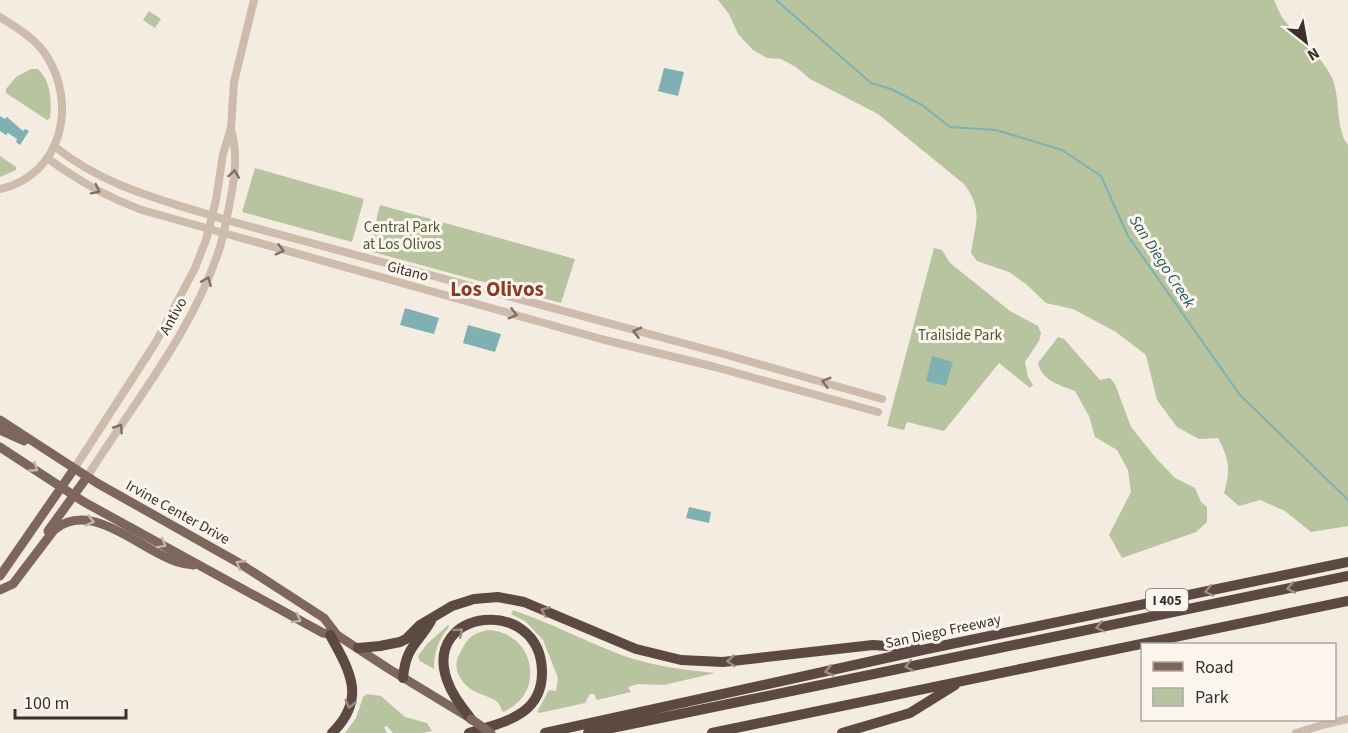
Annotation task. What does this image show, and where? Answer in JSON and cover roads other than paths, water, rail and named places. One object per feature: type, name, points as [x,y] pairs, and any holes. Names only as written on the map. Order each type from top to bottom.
[{"type":"highway","name":"San Diego Freeway","points":[[545,733],[927,649],[1348,562]]},
{"type":"highway","points":[[588,733],[1348,576]]},
{"type":"highway","points":[[358,648],[400,642],[420,625],[462,602],[486,597],[511,598],[636,649],[670,658],[703,662],[744,660],[873,645],[927,649]]},
{"type":"highway","name":"I 405","points":[[1146,643],[1348,601]]},
{"type":"highway","points":[[406,680],[407,655],[432,618]]},
{"type":"highway","points":[[469,733],[516,718],[534,702],[541,683],[542,671],[538,651],[530,638],[514,625],[495,619],[481,619],[463,627],[448,643],[444,661],[446,679],[453,694],[471,719]]},
{"type":"highway","points":[[332,733],[348,714],[353,690],[349,669],[333,635]]},
{"type":"highway","name":"I 405","points":[[712,733],[1141,644]]},
{"type":"highway","points":[[842,733],[910,713],[963,681]]},
{"type":"main road","name":"Irvine Center Drive","points":[[0,420],[87,477],[239,563],[324,618],[333,635]]},
{"type":"main road","points":[[0,430],[37,446]]},
{"type":"main road","name":"Irvine Center Drive","points":[[0,447],[74,495],[323,633],[333,635],[358,648],[490,733]]},
{"type":"main road","name":"Antivo","points":[[0,576],[74,469]]},
{"type":"main road","name":"Antivo","points":[[0,589],[8,584],[87,477]]},
{"type":"main road","points":[[0,589],[13,584],[54,530],[61,524],[77,519],[98,523],[175,562],[201,566]]},
{"type":"street","name":"Antivo","points":[[74,469],[173,313],[195,268],[209,229],[223,154],[231,128],[234,82],[254,0]]},
{"type":"street","points":[[0,17],[32,39],[45,53],[54,68],[63,98],[60,128],[51,152],[30,175],[9,187],[0,189]]},
{"type":"street","name":"Antivo","points":[[87,477],[168,355],[200,298],[221,245],[236,168],[235,144],[231,128]]},
{"type":"street","name":"Gitano","points":[[51,152],[128,189],[226,220],[882,399]]},
{"type":"street","name":"Gitano","points":[[51,152],[77,180],[119,202],[142,210],[601,339],[715,367],[878,412]]},
{"type":"street","points":[[1296,733],[1348,719]]},
{"type":"water","points":[[664,68],[684,72],[678,96],[658,91]]},
{"type":"water","points":[[0,116],[5,119],[7,117],[23,131],[25,129],[29,131],[20,145],[16,142],[17,139],[0,131]]},
{"type":"water","points":[[405,308],[439,318],[434,334],[400,325]]},
{"type":"water","points":[[468,325],[501,334],[495,352],[463,343]]},
{"type":"water","points":[[932,356],[953,362],[946,386],[926,381]]},
{"type":"water","points":[[689,507],[711,512],[709,523],[686,518]]},
{"type":"waterway","name":"San Diego Creek","points":[[776,0],[871,83],[891,89],[922,105],[950,127],[996,130],[1062,150],[1101,176],[1128,236],[1240,395],[1348,500]]},
{"type":"district","name":"Los Olivos","points":[[497,289]]},
{"type":"park label","name":"Central Park at Los Olivos","points":[[402,236]]},
{"type":"park label","name":"Trailside Park","points":[[960,335]]}]
